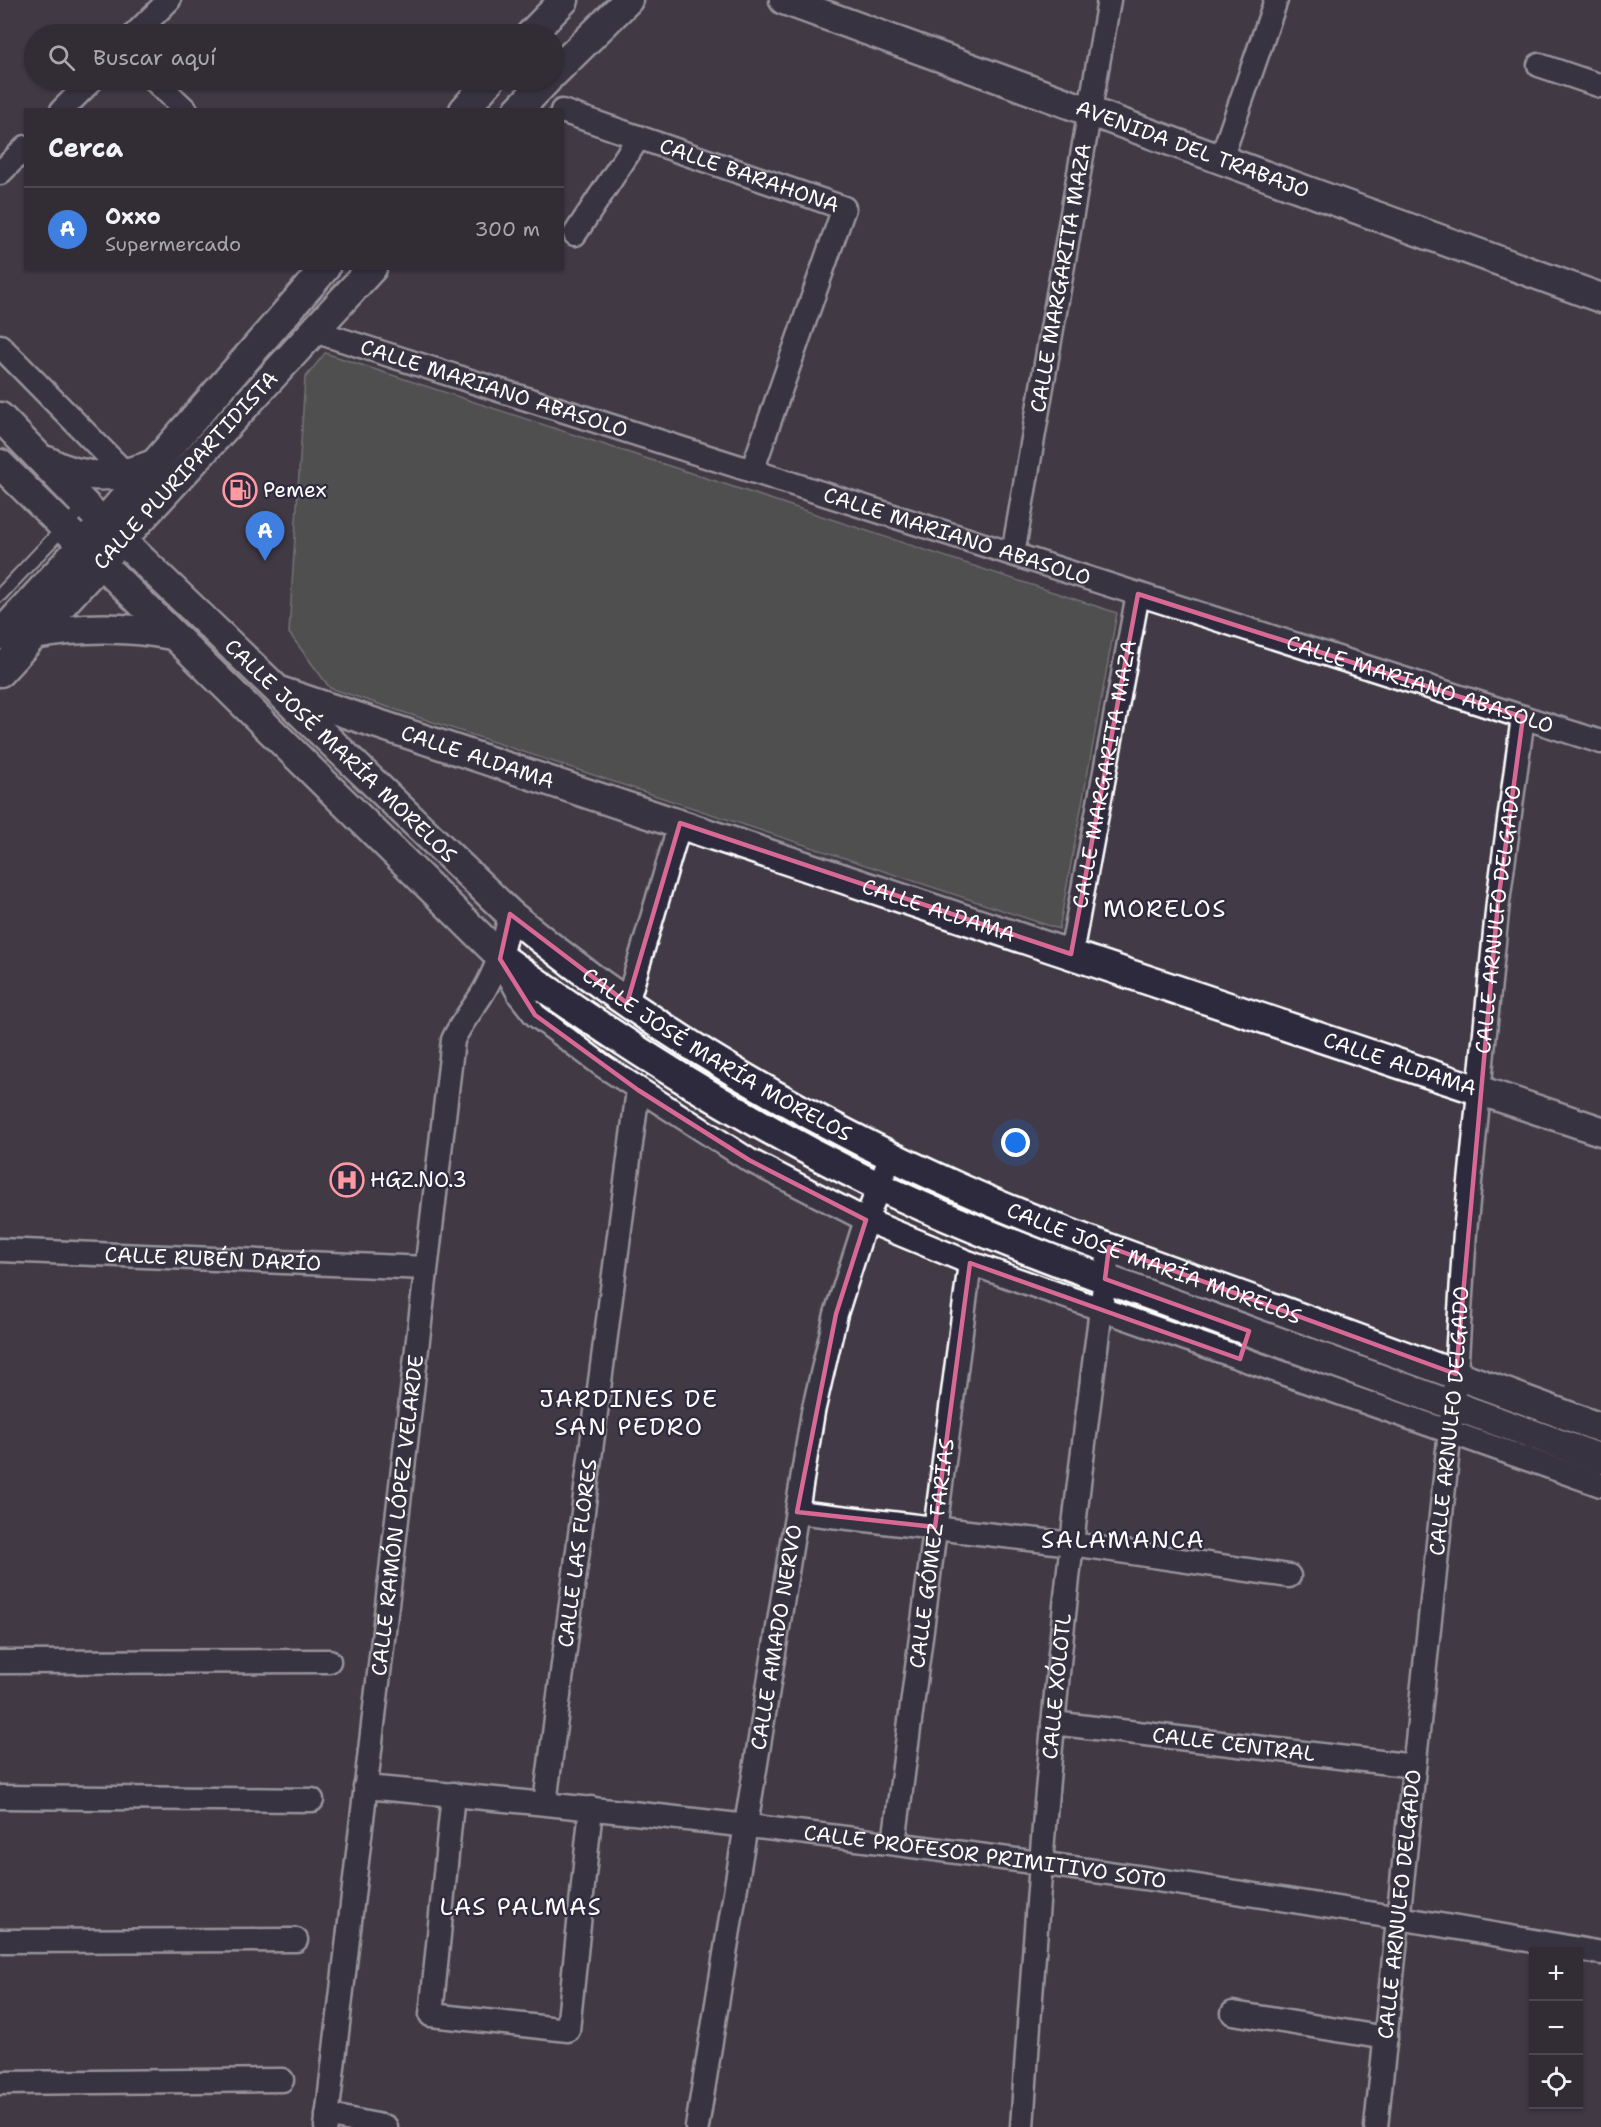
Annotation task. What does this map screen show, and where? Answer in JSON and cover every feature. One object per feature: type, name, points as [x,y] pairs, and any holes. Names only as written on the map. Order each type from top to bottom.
[{"type":"street","points":[[145,24],[169,0]]},
{"type":"street","points":[[541,24],[564,0]]},
{"type":"street","points":[[564,63],[628,0]]},
{"type":"street","name":"AVENIDA DEL TRABAJO","points":[[784,0],[1601,297]]},
{"type":"street","name":"CALLE MARGARITA MAZA","points":[[1013,554],[1109,0]]},
{"type":"street","points":[[1221,159],[1276,0]]},
{"type":"street","points":[[1539,65],[1601,86]]},
{"type":"street","points":[[64,108],[82,90]]},
{"type":"street","points":[[165,90],[184,108]]},
{"type":"street","points":[[466,108],[481,90]]},
{"type":"street","name":"CALLE BARAHONA","points":[[531,96],[557,108]]},
{"type":"street","name":"CALLE BARAHONA","points":[[564,111],[844,208],[752,471]]},
{"type":"street","points":[[575,234],[639,137]]},
{"type":"street","points":[[0,173],[24,149]]},
{"type":"street","name":"CALLE PLURIPARTIDISTA","points":[[0,635],[103,523],[323,270]]},
{"type":"street","name":"CALLE PLURIPARTIDISTA","points":[[103,523],[314,331],[370,270]]},
{"type":"street","name":"CALLE MARIANO ABASOLO","points":[[314,331],[1601,742]]},
{"type":"street","points":[[0,346],[126,474]]},
{"type":"street","name":"CALLE JOSÉ MARÍA MORELOS","points":[[0,417],[103,523],[510,914],[564,959],[712,1058],[801,1110],[891,1156],[1004,1207],[1601,1428]]},
{"type":"street","points":[[40,457],[56,466],[90,476],[126,474],[154,464]]},
{"type":"street","name":"CALLE JOSÉ MARÍA MORELOS","points":[[0,464],[501,958],[587,1018],[684,1081],[757,1123],[879,1186],[991,1235],[1349,1368],[1451,1419],[1601,1459]]},
{"type":"street","name":"CALLE PLURIPARTIDISTA","points":[[0,672],[34,636],[82,546]]},
{"type":"street","name":"CALLE MARGARITA MAZA","points":[[1071,954],[1138,594]]},
{"type":"street","points":[[34,636],[80,628],[103,627],[138,629],[172,635]]},
{"type":"street","name":"CALLE ALDAMA","points":[[274,689],[1601,1131]]},
{"type":"street","name":"CALLE ARNULFO DELGADO","points":[[1376,2127],[1456,1374],[1465,1232],[1498,902],[1523,717]]},
{"type":"street","points":[[627,1003],[680,823]]},
{"type":"street","name":"CALLE RAMÓN LÓPEZ VELARDE","points":[[327,2121],[453,1040],[460,1023],[484,991],[501,958],[510,914]]},
{"type":"street","points":[[501,958],[520,996],[535,1015],[638,1090],[749,1160],[866,1220],[970,1263],[1340,1394],[1451,1419],[1601,1485]]},
{"type":"street","name":"CALLE LAS FLORES","points":[[544,1803],[638,1090]]},
{"type":"street","name":"CALLE AMADO NERVO","points":[[697,2127],[813,1412],[836,1314],[866,1220],[891,1156]]},
{"type":"street","name":"CALLE XÓLOTL","points":[[1022,2127],[1040,1862],[1053,1723],[1072,1544],[1109,1247]]},
{"type":"street","name":"CALLE RUBÉN DARÍO","points":[[0,1250],[426,1268]]},
{"type":"street","name":"CALLE GÓMEZ FARÍAS","points":[[894,1843],[970,1263]]},
{"type":"street","points":[[1240,1359],[1249,1331]]},
{"type":"street","points":[[1340,1394],[1349,1368]]},
{"type":"street","points":[[797,1512],[1072,1544],[1290,1576]]},
{"type":"street","points":[[0,1662],[329,1661]]},
{"type":"street","name":"CALLE CENTRAL","points":[[1053,1723],[1414,1766]]},
{"type":"street","name":"CALLE PROFESOR PRIMITIVO SOTO","points":[[366,1787],[746,1825],[1040,1862],[1398,1916],[1601,1953]]},
{"type":"street","points":[[453,1794],[431,2015],[568,2030],[591,1808]]},
{"type":"street","points":[[0,1797],[312,1800]]},
{"type":"street","points":[[0,1941],[296,1940]]},
{"type":"street","points":[[1233,2013],[1386,2038]]},
{"type":"street","points":[[0,2084],[282,2080]]},
{"type":"street","points":[[327,2121],[386,2127]]},
{"type":"lane","points":[[0,596],[82,546]]},
{"type":"highlighted area","points":[[1138,594],[1523,717],[1498,902],[1456,1374],[1109,1247],[1105,1279],[1249,1331],[1240,1359],[970,1263],[935,1527],[797,1512],[836,1314],[866,1220],[749,1160],[638,1090],[535,1015],[500,959],[510,914],[627,1003],[680,823],[1071,954]]},
{"type":"shaded area","points":[[325,353],[1117,613],[1059,929],[330,688],[289,633],[305,378]]},
{"type":"place","name":"Pemex","points":[[240,490]]},
{"type":"place","name":"Oxxo","points":[[265,561]]},
{"type":"place","name":"HGZ.NO.3","points":[[347,1180]]},
{"type":"district","name":"MORELOS","points":[[1165,909]]},
{"type":"district","name":"JARDINES DE SAN PEDRO","points":[[629,1413]]},
{"type":"district","name":"SALAMANCA","points":[[1123,1540]]},
{"type":"district","name":"LAS PALMAS","points":[[521,1907]]}]
